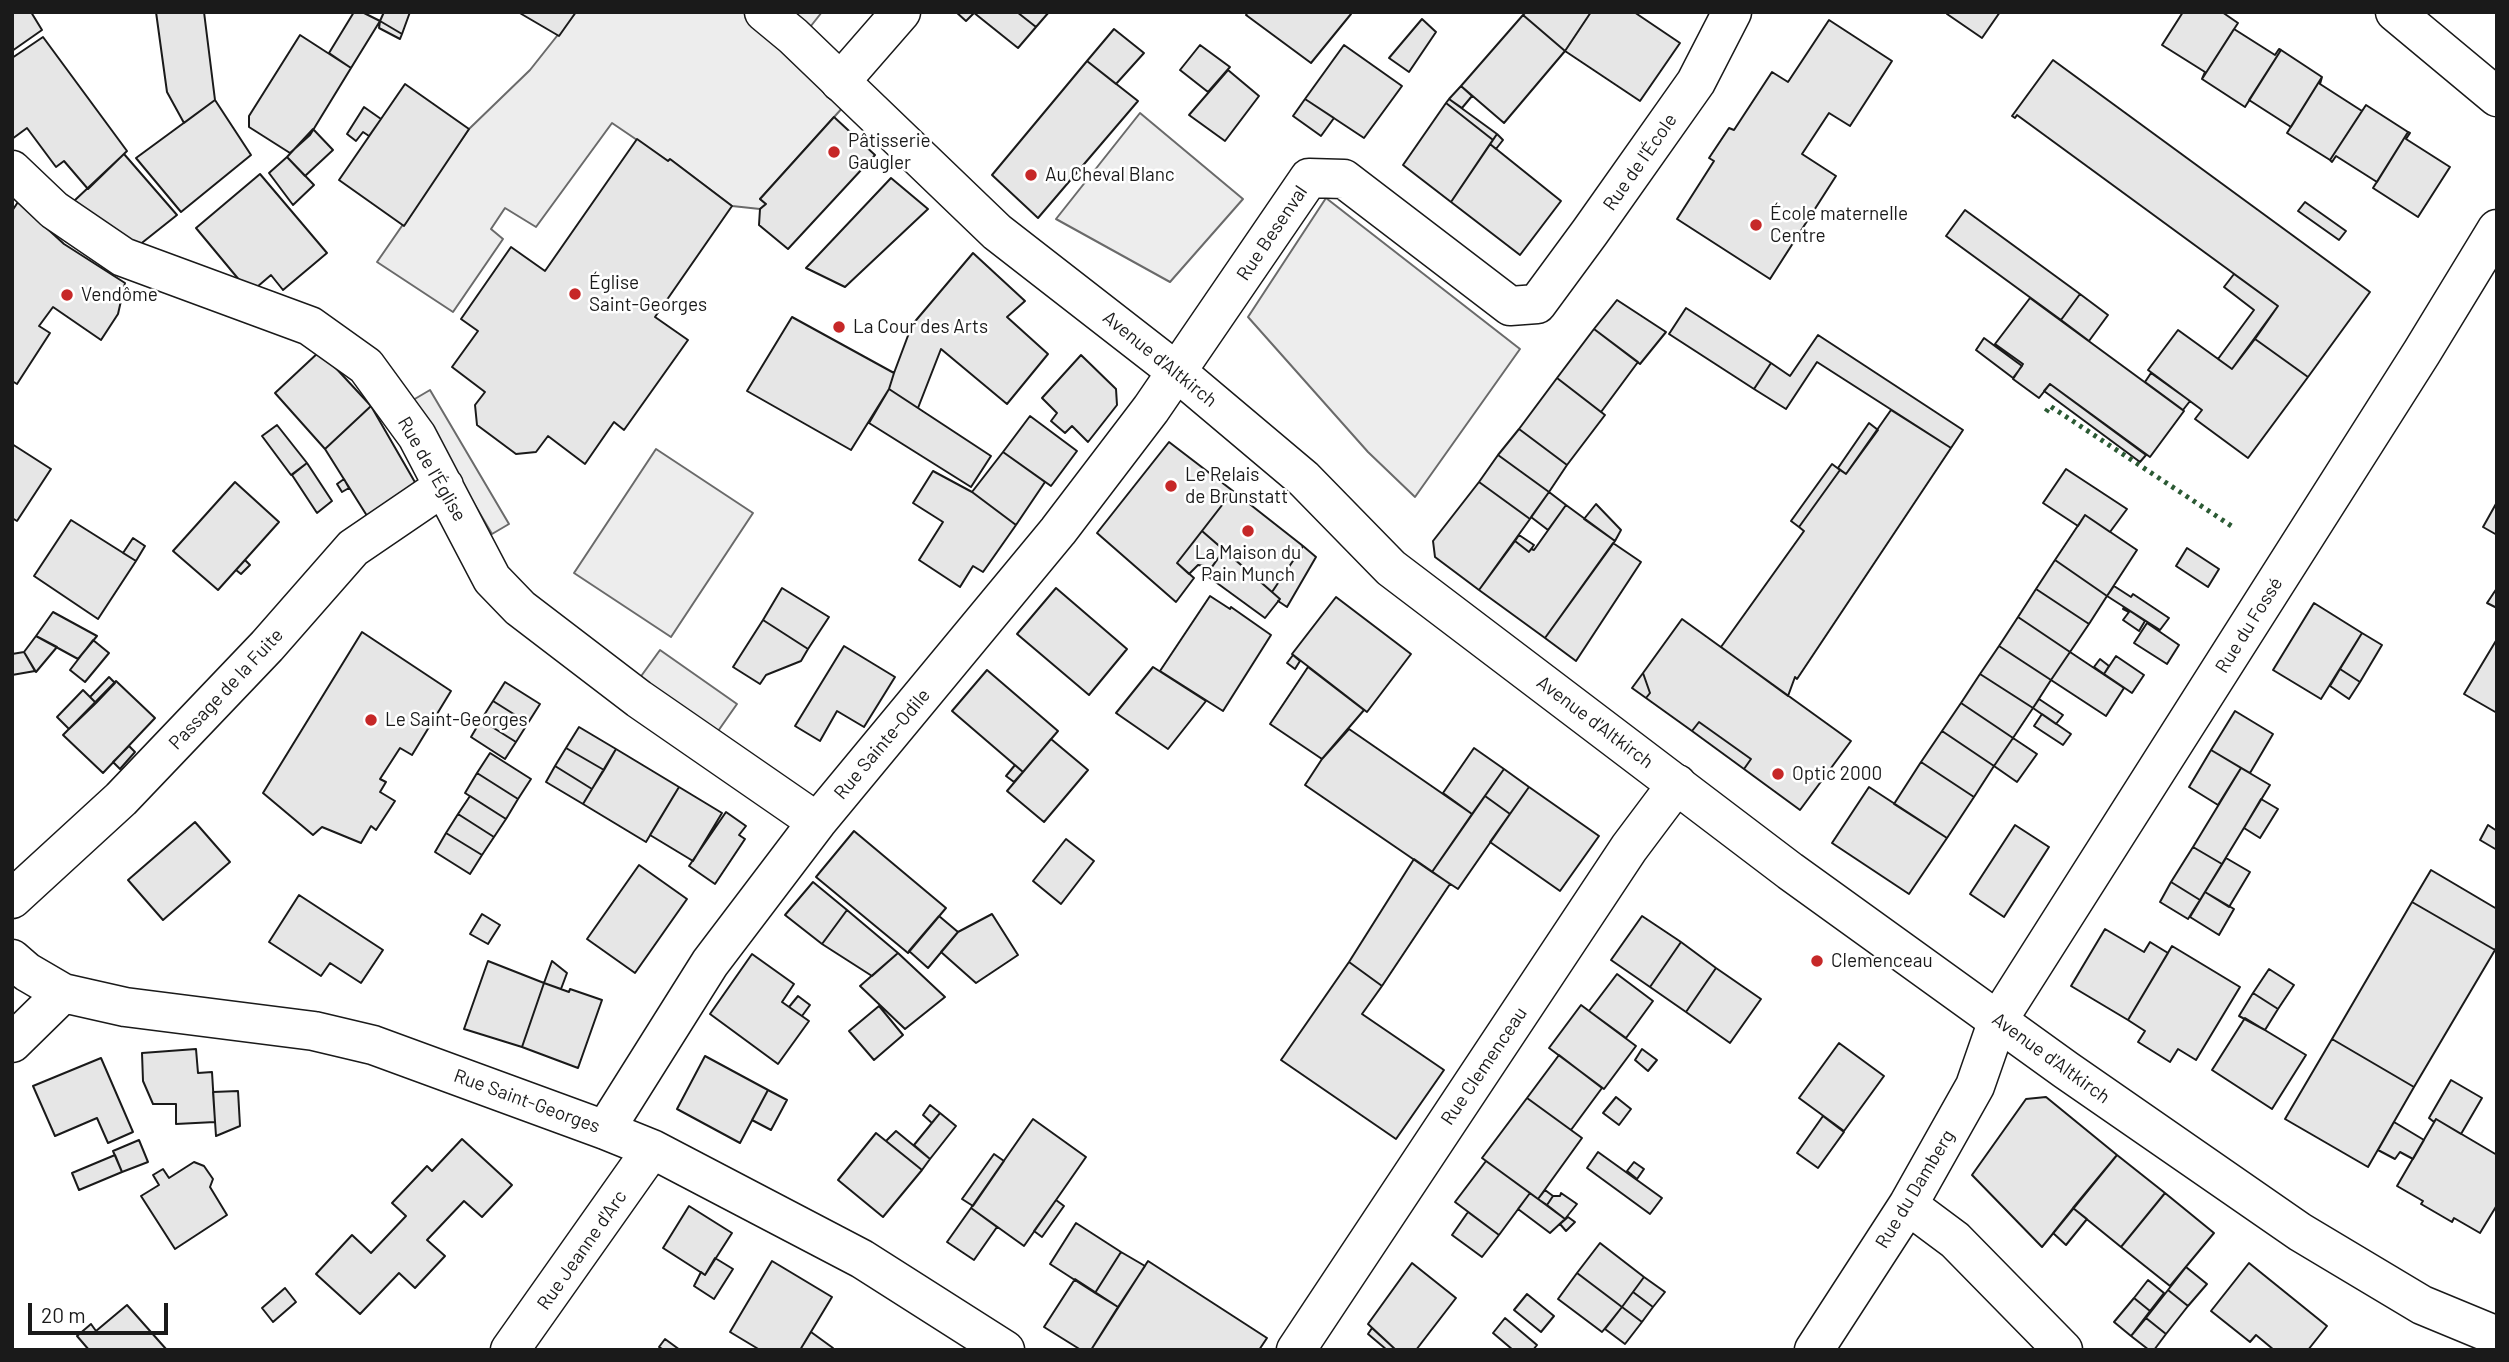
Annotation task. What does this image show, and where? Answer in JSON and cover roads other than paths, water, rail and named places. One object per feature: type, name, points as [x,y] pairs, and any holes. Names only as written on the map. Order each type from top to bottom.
[{"type":"street","name":"Avenue d'Altkirch","points":[[764,12],[907,143],[997,232],[1177,372],[1304,480],[1391,568],[1790,871],[2301,1233],[2423,1306],[2497,1336]]},
{"type":"street","points":[[840,82],[901,12]]},
{"type":"street","name":"Rue de l'École","points":[[1537,304],[1696,82],[1732,12]]},
{"type":"street","points":[[2395,12],[2497,97]]},
{"type":"street","name":"Rue de l'Église","points":[[12,170],[54,211],[123,257],[310,326],[366,366],[417,436],[492,579],[520,608],[619,685],[817,822]]},
{"type":"street","name":"Rue Besenval","points":[[1177,372],[1309,178],[1345,179],[1510,306],[1537,304]]},
{"type":"street","name":"Rue du Fossé","points":[[1998,1020],[2497,229]]},
{"type":"street","name":"Rue Sainte-Odile","points":[[606,1130],[710,963],[817,822],[1058,531],[1177,372]]},
{"type":"street","name":"Passage de la Fuite","points":[[12,899],[121,799],[267,646],[354,548],[444,486]]},
{"type":"street","name":"Rue Clemenceau","points":[[1296,1350],[1629,848],[1677,785]]},
{"type":"street","name":"Rue Saint-Georges","points":[[12,959],[27,972],[63,993],[125,1007],[314,1031],[373,1045],[606,1130],[652,1149],[862,1259],[1005,1350]]},
{"type":"street","points":[[12,1043],[63,993]]},
{"type":"street","name":"Rue du Damberg","points":[[1814,1350],[1908,1205],[1975,1086],[1998,1020]]},
{"type":"street","name":"Rue Jeanne d'Arc","points":[[510,1350],[652,1149]]},
{"type":"street","points":[[1908,1205],[1955,1240],[2063,1350]]},
{"type":"place","name":"Pâtisserie Gaugler","points":[[834,152]]},
{"type":"place","name":"Au Cheval Blanc","points":[[1031,175]]},
{"type":"place","name":"École maternelle Centre","points":[[1756,225]]},
{"type":"place","name":"Église Saint-Georges","points":[[575,294]]},
{"type":"place","name":"Vendôme","points":[[67,295]]},
{"type":"place","name":"La Cour des Arts","points":[[839,327]]},
{"type":"place","name":"Le Relais de Brunstatt","points":[[1171,486]]},
{"type":"place","name":"La Maison du Pain Munch","points":[[1248,531]]},
{"type":"place","name":"Le Saint-Georges","points":[[371,720]]},
{"type":"place","name":"Optic 2000","points":[[1778,774]]},
{"type":"place","name":"Clemenceau","points":[[1817,961]]}]
